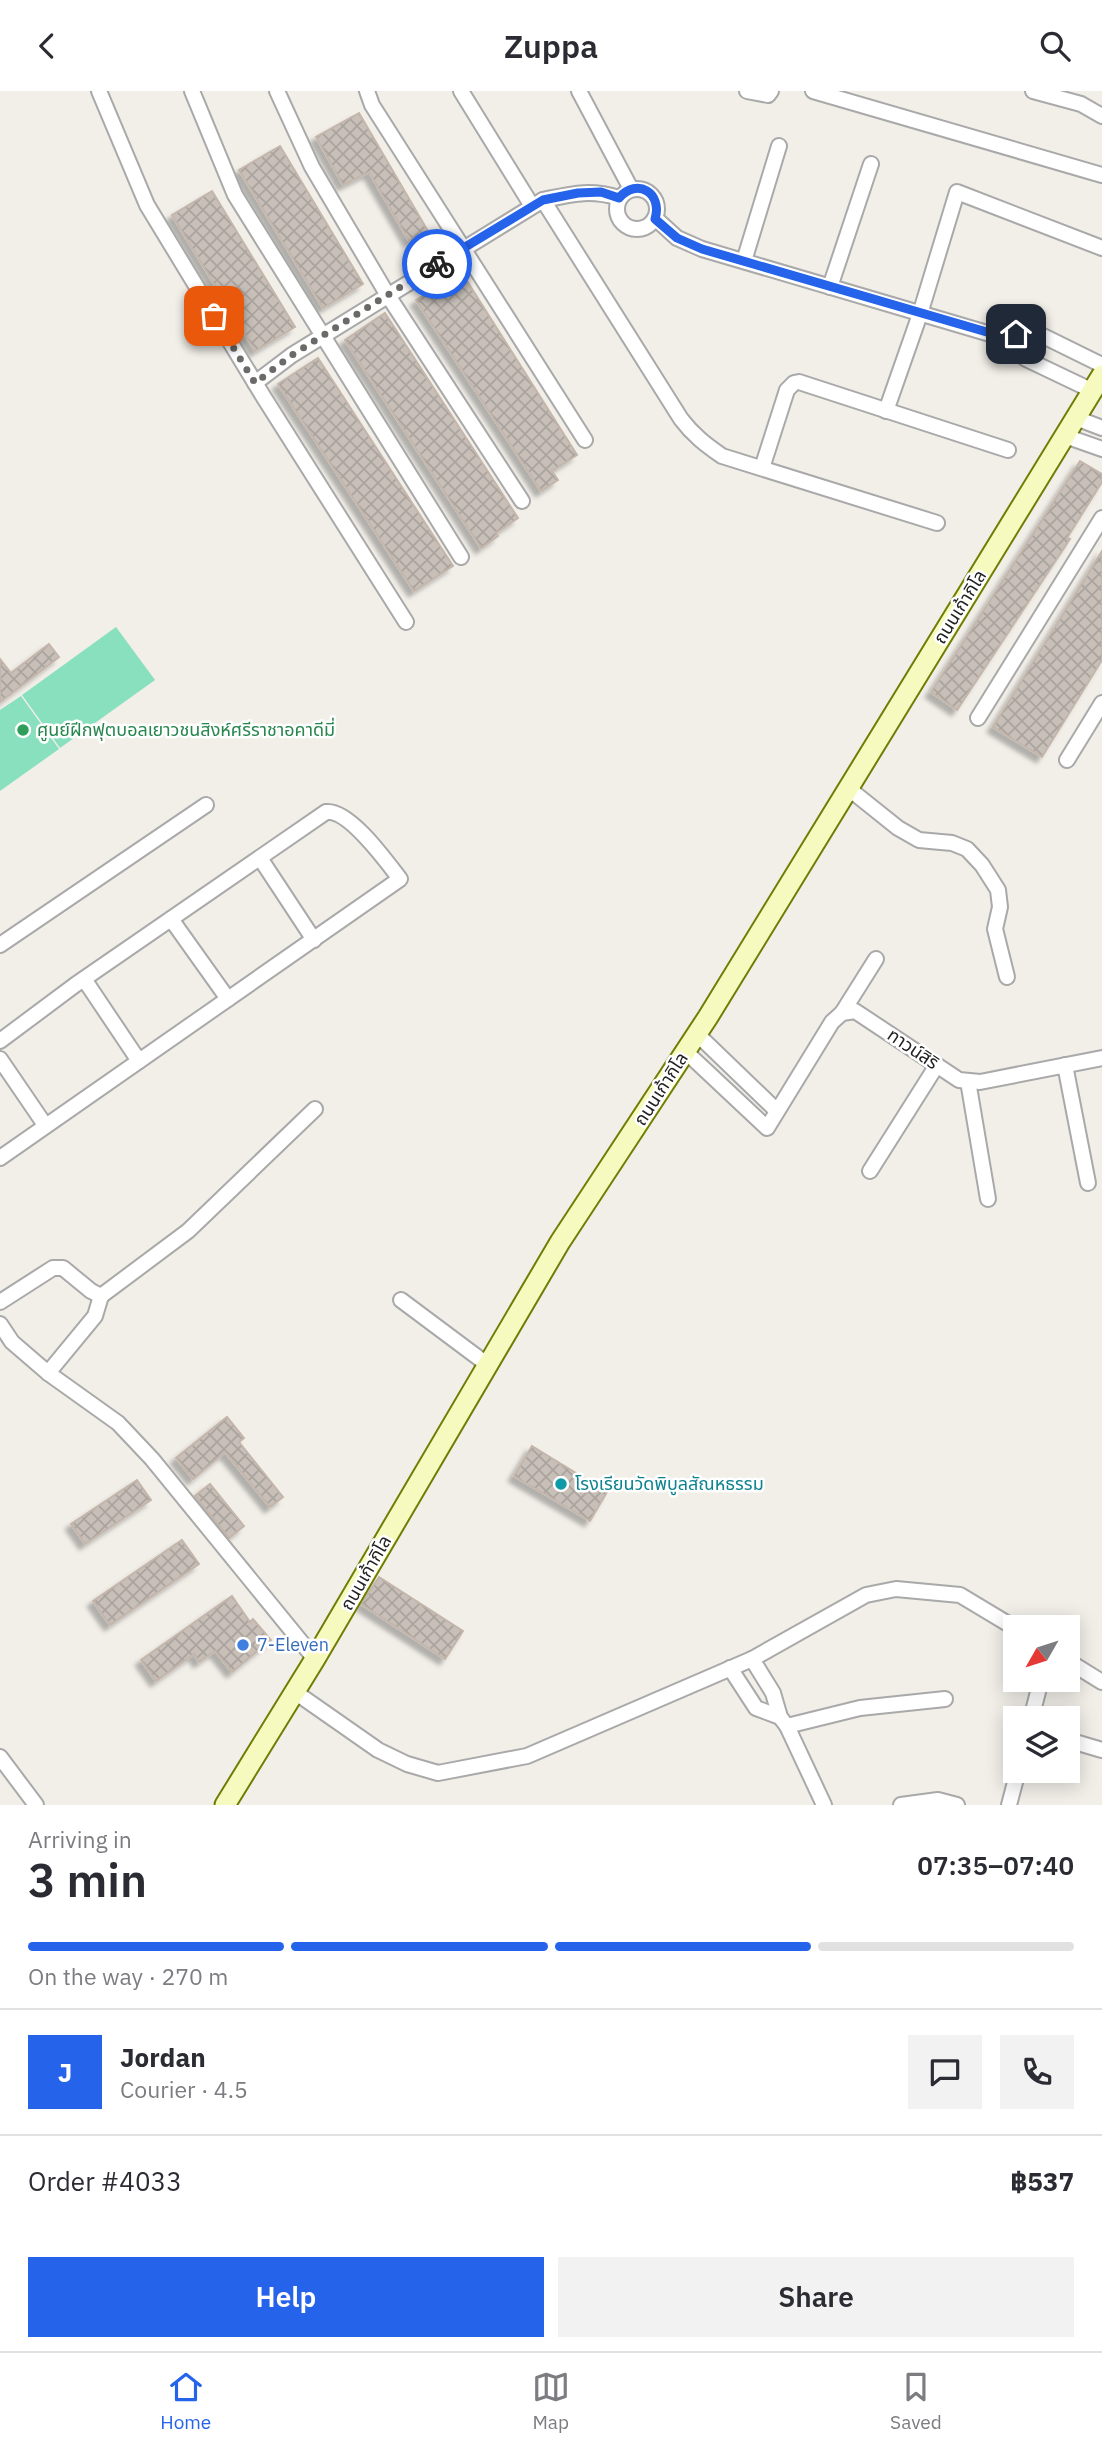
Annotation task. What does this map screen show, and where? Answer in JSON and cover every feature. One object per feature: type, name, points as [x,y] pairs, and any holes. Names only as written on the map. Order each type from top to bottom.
[{"type":"main road","name":"ถนนเก้ากิโล","points":[[225,1805],[315,1659],[560,1242],[697,1034],[1097,383]]},
{"type":"street","points":[[99,91],[147,205],[255,383],[406,622]]},
{"type":"street","points":[[192,91],[235,195],[461,557]]},
{"type":"street","points":[[277,91],[312,167],[387,295],[522,501]]},
{"type":"street","points":[[367,91],[372,105],[585,440]]},
{"type":"street","points":[[461,91],[690,432],[722,456],[937,523]]},
{"type":"street","points":[[579,91],[625,194]]},
{"type":"street","points":[[747,91],[768,95],[771,91]]},
{"type":"street","points":[[813,91],[1102,175]]},
{"type":"street","points":[[1033,91],[1081,104],[1102,116]]},
{"type":"street","points":[[744,261],[779,146]]},
{"type":"street","points":[[830,287],[871,164]]},
{"type":"street","points":[[255,383],[323,335],[537,203],[578,193],[625,194],[643,189],[651,193],[656,201],[655,219],[649,226],[640,229],[623,224],[616,207],[625,194]]},
{"type":"street","points":[[887,411],[957,192],[1102,248]]},
{"type":"street","points":[[655,219],[677,238],[702,249],[997,335],[1035,332],[1102,365]]},
{"type":"street","points":[[997,335],[1026,359],[1097,383]]},
{"type":"street","points":[[762,468],[786,390],[794,383],[1008,450]]},
{"type":"street","points":[[1076,418],[1102,428]]},
{"type":"street","points":[[1065,436],[1102,449]]},
{"type":"street","points":[[978,718],[1102,518]]},
{"type":"street","points":[[1068,760],[1102,703]]},
{"type":"street","points":[[848,788],[898,828],[919,840],[952,843],[967,849],[982,865],[998,890],[1000,907],[995,929],[1007,977]]},
{"type":"street","points":[[0,945],[206,805]]},
{"type":"street","points":[[0,1041],[84,979],[326,812],[333,811],[342,815],[400,879],[0,1158]]},
{"type":"street","points":[[260,858],[314,940]]},
{"type":"street","points":[[171,919],[228,999]]},
{"type":"street","points":[[685,1051],[767,1128],[832,1022],[842,1013],[876,959]]},
{"type":"street","points":[[84,979],[139,1061]]},
{"type":"street","name":"ทาวน์สิริ","points":[[842,1013],[855,1011],[866,1016],[959,1080],[968,1081]]},
{"type":"street","points":[[697,1034],[777,1111]]},
{"type":"street","points":[[988,1199],[968,1081],[980,1082],[1102,1058]]},
{"type":"street","points":[[0,1059],[45,1125]]},
{"type":"street","points":[[870,1171],[937,1065]]},
{"type":"street","points":[[1065,1065],[1088,1183]]},
{"type":"street","points":[[48,1373],[94,1315],[101,1296],[188,1231],[316,1109]]},
{"type":"street","points":[[0,1302],[53,1268],[63,1268],[90,1291],[101,1296]]},
{"type":"street","points":[[401,1300],[488,1365]]},
{"type":"street","points":[[0,1325],[12,1342],[48,1373],[118,1423],[152,1459],[315,1659]]},
{"type":"street","points":[[295,1692],[379,1750],[407,1764],[438,1773],[527,1756],[752,1659],[866,1595],[895,1589],[960,1595],[1003,1621]]},
{"type":"street","points":[[752,1659],[773,1693],[824,1805]]},
{"type":"street","points":[[730,1668],[757,1708],[784,1722],[860,1708],[945,1699]]},
{"type":"street","points":[[1080,1668],[1102,1682]]},
{"type":"street","points":[[1080,1744],[1102,1750]]},
{"type":"street","points":[[0,1757],[36,1805]]},
{"type":"street","points":[[1009,1805],[1015,1783]]},
{"type":"street","points":[[901,1805],[939,1802],[957,1805]]},
{"type":"green space","points":[[116,627],[155,680],[60,748],[22,695]]},
{"type":"green space","name":"ศูนย์ฝีกฟุตบอลเยาวชนสิงห์ศรีราชาอคาดีมี่","points":[[21,696],[59,749],[0,791],[0,710]]},
{"type":"building","points":[[359,113],[428,231],[409,241],[369,172],[343,185],[316,137]]},
{"type":"building","points":[[280,146],[363,284],[323,308],[239,170]]},
{"type":"building","points":[[212,191],[295,327],[255,351],[172,215]]},
{"type":"building","points":[[462,273],[577,455],[552,471],[558,480],[541,491],[416,300]]},
{"type":"building","points":[[385,313],[518,518],[496,533],[498,536],[481,548],[345,340]]},
{"type":"building","points":[[318,358],[453,566],[414,591],[278,384]]},
{"type":"building","points":[[1080,461],[1102,474],[1102,482],[1067,538],[1070,539],[957,710],[931,692]]},
{"type":"building","points":[[1102,551],[1102,660],[1042,757],[993,727]]},
{"type":"building","points":[[49,644],[59,657],[0,702],[0,659],[11,673]]},
{"type":"building","points":[[227,1417],[244,1438],[239,1442],[283,1497],[270,1507],[225,1452],[193,1479],[176,1458]]},
{"type":"building","name":"โรงเรียนวัดพิบูลสัณหธรรม","points":[[532,1446],[607,1492],[590,1521],[514,1476]]},
{"type":"building","points":[[137,1480],[151,1500],[85,1544],[71,1524]]},
{"type":"building","points":[[210,1484],[244,1526],[229,1538],[195,1496]]},
{"type":"building","points":[[182,1540],[199,1564],[110,1625],[93,1601]]},
{"type":"building","points":[[379,1577],[463,1631],[445,1659],[361,1604]]},
{"type":"building","points":[[232,1596],[250,1622],[253,1619],[271,1640],[232,1672],[215,1651],[199,1662],[194,1654],[156,1681],[141,1660]]},
{"type":"way so far","points":[[214,316],[255,383],[292,355],[437,264]]},
{"type":"place","name":"ศูนย์ฝีกฟุตบอลเยาวชนสิงห์ศรีราชาอคาดีมี่","points":[[23,730]]},
{"type":"place","name":"โรงเรียนวัดพิบูลสัณหธรรม","points":[[561,1484]]},
{"type":"place","name":"7-Eleven","points":[[243,1645]]},
{"type":"route","points":[[437,264],[543,200],[578,193],[601,192],[619,198],[633,188],[643,189],[651,193],[656,201],[655,219],[677,238],[702,249],[997,335],[1016,334]]}]
